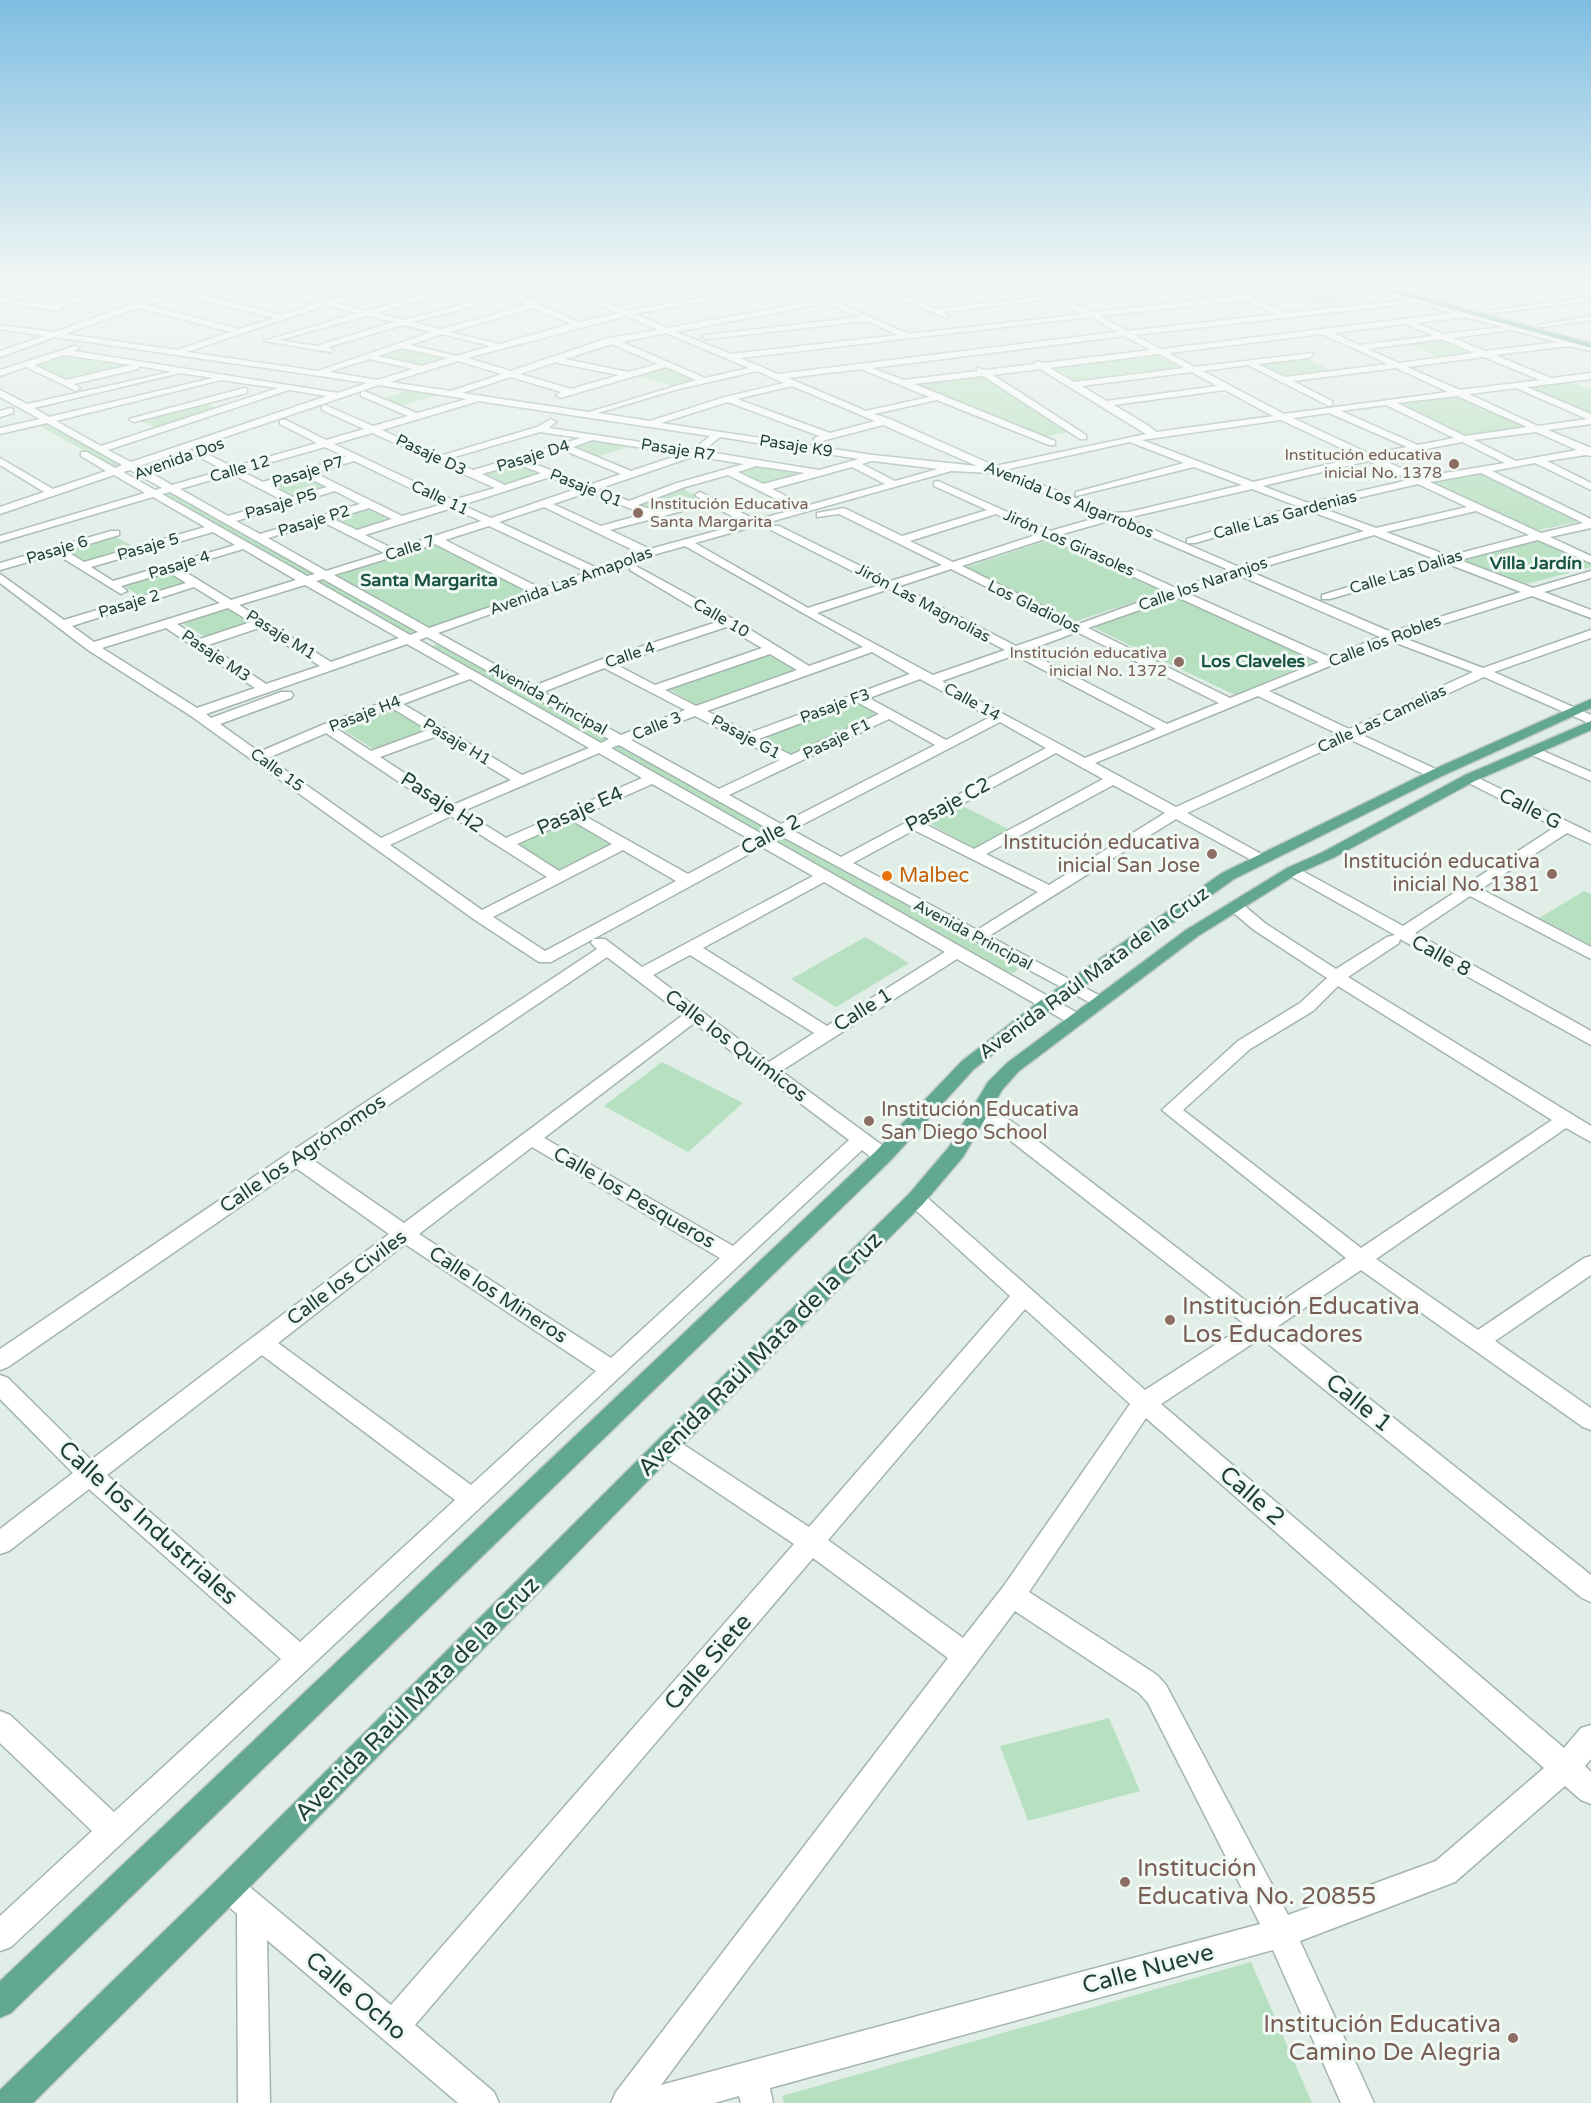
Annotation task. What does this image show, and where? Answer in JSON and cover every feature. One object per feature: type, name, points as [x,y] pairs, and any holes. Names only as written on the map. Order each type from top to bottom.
[{"type":"main road","name":"Avenida Raúl Mata de la Cruz","points":[[0,2002],[883,1156],[968,1065],[1070,987],[1228,876],[1435,774],[1589,704]]},
{"type":"main road","name":"Avenida Raúl Mata de la Cruz","points":[[10,2103],[229,1888],[916,1199],[956,1152],[994,1086],[1013,1066],[1192,933],[1292,872],[1470,778],[1591,725]]},
{"type":"street","points":[[55,378],[88,393]]},
{"type":"street","points":[[65,383],[87,378]]},
{"type":"street","points":[[26,407],[154,378]]},
{"type":"street","points":[[0,431],[227,378]]},
{"type":"street","points":[[229,378],[340,396]]},
{"type":"street","name":"Pasaje K9","points":[[353,378],[873,458],[952,468]]},
{"type":"street","name":"Avenida Dos","points":[[0,522],[128,472],[395,378]]},
{"type":"street","name":"Avenida Dos","points":[[0,511],[52,493],[196,452],[392,384],[402,378]]},
{"type":"street","points":[[451,393],[498,378]]},
{"type":"street","points":[[525,378],[571,392]]},
{"type":"street","points":[[526,405],[617,378]]},
{"type":"street","points":[[639,378],[673,388]]},
{"type":"street","points":[[699,378],[705,381]]},
{"type":"street","points":[[588,414],[673,388],[716,378]]},
{"type":"street","points":[[652,423],[792,378]]},
{"type":"street","name":"Avenida Los Algarrobos","points":[[792,378],[866,414],[975,462],[994,463],[1391,637],[1589,704]]},
{"type":"street","points":[[793,378],[807,380],[961,444],[942,447]]},
{"type":"street","points":[[890,378],[1067,440]]},
{"type":"street","points":[[903,383],[942,378]]},
{"type":"street","points":[[990,378],[1067,440]]},
{"type":"street","points":[[1061,378],[1146,428],[1154,436]]},
{"type":"street","points":[[1071,384],[1119,378]]},
{"type":"street","points":[[1210,378],[1270,411],[1366,458],[1421,480],[1591,560]]},
{"type":"street","points":[[1279,378],[1330,406],[1417,448]]},
{"type":"street","points":[[1283,380],[1298,378]]},
{"type":"street","points":[[1425,378],[1590,452]]},
{"type":"street","points":[[1134,441],[1444,387],[1512,378]]},
{"type":"street","points":[[1543,378],[1550,381]]},
{"type":"street","points":[[1106,434],[1270,411],[1387,402],[1575,378]]},
{"type":"street","points":[[1568,379],[1591,388]]},
{"type":"street","points":[[134,419],[269,384]]},
{"type":"street","points":[[1516,386],[1591,419]]},
{"type":"street","points":[[101,449],[290,387]]},
{"type":"street","points":[[1102,404],[1227,387]]},
{"type":"street","name":"Avenida Principal","points":[[0,393],[101,449],[155,494],[1075,1019]]},
{"type":"street","points":[[364,394],[418,417]]},
{"type":"street","points":[[866,414],[939,397]]},
{"type":"street","name":"Calle 12","points":[[0,539],[26,526],[100,523],[155,494],[480,398]]},
{"type":"street","points":[[728,399],[829,436]]},
{"type":"street","points":[[1387,402],[1515,464]]},
{"type":"street","points":[[0,405],[5,412],[43,430]]},
{"type":"street","points":[[108,406],[158,430]]},
{"type":"street","name":"Pasaje D3","points":[[325,408],[504,488]]},
{"type":"street","points":[[439,459],[540,429],[571,411]]},
{"type":"street","points":[[797,446],[897,418]]},
{"type":"street","points":[[807,612],[1113,516],[1129,515],[1366,458],[1464,439],[1591,419]]},
{"type":"street","name":"Calle 11","points":[[283,422],[598,573]]},
{"type":"street","name":"Pasaje R7","points":[[540,429],[816,472]]},
{"type":"street","name":"Calle 7","points":[[92,647],[436,540],[631,475],[695,453],[720,434]]},
{"type":"street","points":[[1032,448],[1094,435]]},
{"type":"street","name":"Pasaje D4","points":[[472,474],[594,437]]},
{"type":"street","points":[[1134,441],[1591,614]]},
{"type":"street","name":"Avenida Las Amapolas","points":[[952,468],[994,463],[1016,468],[1134,441]]},
{"type":"street","points":[[595,460],[642,445]]},
{"type":"street","points":[[563,446],[631,475]]},
{"type":"street","name":"Avenida Principal","points":[[74,448],[171,489],[781,830],[1098,1002]]},
{"type":"street","points":[[196,452],[292,501]]},
{"type":"street","name":"Calle Las Gardenias","points":[[1191,541],[1309,506],[1421,480],[1590,452]]},
{"type":"street","name":"Pasaje P7","points":[[262,486],[355,458]]},
{"type":"street","points":[[762,488],[873,458]]},
{"type":"street","name":"Pasaje Q1","points":[[517,460],[655,515]]},
{"type":"street","points":[[1536,460],[1591,487]]},
{"type":"street","points":[[0,461],[52,493]]},
{"type":"street","name":"Avenida Las Amapolas","points":[[209,723],[416,642],[428,632],[649,553],[975,462]]},
{"type":"street","points":[[627,505],[681,485],[758,463]]},
{"type":"street","name":"Pasaje K9","points":[[852,463],[894,485]]},
{"type":"street","points":[[1080,494],[1192,464]]},
{"type":"street","points":[[0,471],[12,468]]},
{"type":"street","name":"Avenida Los Algarrobos","points":[[1016,468],[1407,630],[1591,720]]},
{"type":"street","points":[[1483,470],[1591,524]]},
{"type":"street","points":[[729,471],[804,509]]},
{"type":"street","points":[[306,473],[402,520]]},
{"type":"street","points":[[356,534],[549,474]]},
{"type":"street","name":"Jirón Los Girasoles","points":[[938,484],[1330,662]]},
{"type":"street","points":[[681,485],[754,522]]},
{"type":"street","name":"Pasaje P5","points":[[226,520],[336,488]]},
{"type":"street","points":[[599,530],[710,500]]},
{"type":"street","name":"Pasaje P2","points":[[258,538],[370,504]]},
{"type":"street","points":[[545,504],[649,553]]},
{"type":"street","name":"Calle los Naranjos","points":[[926,677],[1013,651],[1252,566],[1374,531],[1479,507]]},
{"type":"street","name":"Avenida Las Amapolas","points":[[196,713],[331,667],[416,642],[441,639],[634,568],[698,548],[840,510]]},
{"type":"street","name":"Los Gladiolos","points":[[840,510],[1229,703]]},
{"type":"street","points":[[901,540],[995,511]]},
{"type":"street","points":[[324,518],[393,553]]},
{"type":"street","points":[[100,523],[143,549]]},
{"type":"street","name":"Pasaje 6","points":[[0,567],[57,550],[100,523]]},
{"type":"street","name":"Calle Las Dalias","points":[[1326,597],[1446,559],[1591,524]]},
{"type":"street","name":"Pasaje 5","points":[[83,566],[214,528]]},
{"type":"street","name":"Jirón Las Magnolias","points":[[775,528],[1167,729]]},
{"type":"street","points":[[436,540],[541,593]]},
{"type":"street","name":"Calle 14","points":[[685,542],[807,612],[1260,859]]},
{"type":"street","name":"Pasaje 4","points":[[112,585],[245,545]]},
{"type":"street","name":"Pasaje 5","points":[[57,550],[138,601]]},
{"type":"street","name":"Pasaje M1","points":[[171,568],[331,667]]},
{"type":"street","name":"Calle 10","points":[[634,568],[807,670]]},
{"type":"street","name":"Calle los Robles","points":[[1084,763],[1407,630],[1591,574]]},
{"type":"street","name":"Calle 15","points":[[2,583],[92,647],[196,713],[481,917],[545,958]]},
{"type":"street","name":"Pasaje 2","points":[[61,625],[196,583]]},
{"type":"street","name":"Calle 4","points":[[533,691],[604,663],[729,622]]},
{"type":"street","name":"Pasaje M3","points":[[167,623],[265,689]]},
{"type":"street","points":[[198,644],[261,623]]},
{"type":"street","name":"Calle Las Camelias","points":[[1176,813],[1489,669],[1591,634]]},
{"type":"street","name":"Calle 3","points":[[380,844],[521,780],[695,710],[873,648]]},
{"type":"street","points":[[655,689],[772,649]]},
{"type":"street","name":"Pasaje G1","points":[[604,663],[792,761]]},
{"type":"street","name":"Pasaje H4","points":[[259,757],[327,728],[472,674]]},
{"type":"street","name":"Pasaje F3","points":[[748,738],[858,697],[926,677]]},
{"type":"street","points":[[1258,691],[1435,774]]},
{"type":"street","points":[[858,697],[945,745]]},
{"type":"street","name":"Pasaje H1","points":[[392,703],[521,780]]},
{"type":"street","name":"Pasaje F1","points":[[720,794],[889,714]]},
{"type":"street","name":"Calle 2","points":[[545,958],[762,840],[1000,717]]},
{"type":"street","name":"Pasaje H2","points":[[327,728],[558,877]]},
{"type":"street","points":[[370,756],[438,731]]},
{"type":"street","name":"Pasaje C2","points":[[841,863],[1056,748]]},
{"type":"street","points":[[1532,750],[1591,777]]},
{"type":"street","name":"Pasaje E4","points":[[505,844],[654,778]]},
{"type":"street","name":"Calle G","points":[[1470,778],[1591,839]]},
{"type":"street","points":[[974,855],[1113,779]]},
{"type":"street","points":[[977,938],[1176,813]]},
{"type":"street","points":[[572,815],[688,880]]},
{"type":"street","points":[[913,824],[1050,892]]},
{"type":"street","points":[[1565,826],[1336,977],[1317,999],[1244,1045],[1171,1110],[1361,1259],[1591,1420]]},
{"type":"street","points":[[481,917],[623,844]]},
{"type":"street","name":"Calle 8","points":[[1292,872],[1398,937],[1591,1039]]},
{"type":"street","points":[[640,975],[826,875]]},
{"type":"street","points":[[1469,890],[1591,954]]},
{"type":"street","points":[[1235,906],[1260,927],[1336,977],[1564,1121],[1591,1135]]},
{"type":"street","name":"Calle los Químicos","points":[[590,935],[860,1141],[883,1156]]},
{"type":"street","points":[[691,948],[826,1033]]},
{"type":"street","name":"Calle los Agrónomos","points":[[0,1361],[296,1158],[608,950]]},
{"type":"street","name":"Calle 1","points":[[769,1071],[957,951]]},
{"type":"street","name":"Calle los Civiles","points":[[0,1543],[404,1233],[532,1139],[695,1014]]},
{"type":"street","name":"Calle 1","points":[[980,1112],[1014,1133],[1262,1326],[1591,1590]]},
{"type":"street","points":[[627,2103],[1012,1595],[1144,1403],[1262,1326],[1564,1121]]},
{"type":"street","name":"Calle los Pesqueros","points":[[532,1139],[735,1257]]},
{"type":"street","points":[[0,1936],[860,1141]]},
{"type":"street","name":"Calle los Mineros","points":[[296,1158],[404,1233],[613,1371]]},
{"type":"street","name":"Calle 2","points":[[916,1199],[1144,1403],[1591,1790]]},
{"type":"street","points":[[1478,1341],[1591,1264]]},
{"type":"street","name":"Calle Siete","points":[[393,2027],[1022,1296]]},
{"type":"street","points":[[262,1343],[473,1500]]},
{"type":"street","name":"Calle los Industriales","points":[[0,1384],[90,1475],[299,1658]]},
{"type":"street","points":[[668,1446],[811,1542],[966,1656]]},
{"type":"street","points":[[1012,1595],[1148,1684],[1157,1694],[1281,1933],[1358,2103]]},
{"type":"street","points":[[0,1724],[112,1832]]},
{"type":"street","name":"Calle Nueve","points":[[654,2103],[754,2090],[1281,1933],[1445,1872],[1566,1768],[1591,1738]]},
{"type":"street","name":"Calle Ocho","points":[[229,1888],[483,2103]]},
{"type":"street","points":[[252,1909],[254,2103]]},
{"type":"green space","points":[[60,378],[84,378],[67,382]]},
{"type":"green space","points":[[646,378],[699,380],[672,386]]},
{"type":"green space","points":[[984,378],[1068,432],[1044,437],[917,385]]},
{"type":"green space","points":[[1071,378],[1099,378],[1076,381]]},
{"type":"green space","points":[[1570,382],[1591,390],[1591,413],[1530,387]]},
{"type":"green space","points":[[409,390],[439,395],[401,406],[383,399]]},
{"type":"green space","points":[[1461,397],[1528,427],[1468,437],[1398,403]]},
{"type":"green space","points":[[208,401],[216,410],[158,429],[137,419]]},
{"type":"green space","points":[[49,424],[125,466],[115,468],[40,426]]},
{"type":"green space","points":[[594,438],[633,446],[596,457],[570,447]]},
{"type":"green space","points":[[515,462],[542,474],[507,484],[482,474]]},
{"type":"green space","points":[[760,465],[803,473],[763,485],[735,471]]},
{"type":"green space","points":[[1480,473],[1577,522],[1538,530],[1432,483]]},
{"type":"green space","points":[[307,475],[330,487],[294,498],[269,486]]},
{"type":"green space","points":[[681,488],[705,500],[656,513],[634,505]]},
{"type":"green space","points":[[169,493],[316,574],[305,576],[163,495]]},
{"type":"green space","points":[[367,507],[392,519],[358,530],[334,517]]},
{"type":"green space","points":[[113,535],[136,548],[87,562],[66,549]]},
{"type":"green space","points":[[1048,540],[1164,592],[1077,621],[966,567]]},
{"type":"green space","points":[[1538,541],[1591,563],[1591,567],[1526,584],[1462,561]]},
{"type":"green space","points":[[435,543],[531,592],[426,629],[330,577]]},
{"type":"green space","points":[[170,570],[190,582],[140,597],[122,584]]},
{"type":"green space","points":[[321,578],[418,631],[408,634],[315,581]]},
{"type":"green space","points":[[1176,596],[1318,660],[1235,695],[1092,627]]},
{"type":"green space","points":[[230,608],[252,622],[206,637],[183,624]]},
{"type":"green space","points":[[442,644],[610,738],[603,743],[599,742],[432,648],[434,645]]},
{"type":"green space","points":[[774,652],[800,669],[699,705],[669,689]]},
{"type":"green space","points":[[855,702],[877,714],[793,755],[761,738]]},
{"type":"green space","points":[[393,707],[428,728],[375,750],[340,728]]},
{"type":"green space","points":[[622,745],[769,829],[761,834],[613,750],[614,747]]},
{"type":"green space","points":[[959,804],[1010,830],[974,848],[927,822]]},
{"type":"green space","points":[[571,818],[613,845],[559,871],[513,844]]},
{"type":"green space","points":[[780,838],[790,838],[1019,968],[1014,973],[1003,971],[776,842]]},
{"type":"green space","points":[[1584,891],[1591,894],[1591,945],[1539,918]]},
{"type":"green space","points":[[865,937],[909,963],[836,1007],[791,979]]},
{"type":"green space","points":[[662,1062],[743,1103],[688,1152],[604,1106]]},
{"type":"green space","points":[[1109,1718],[1140,1791],[1028,1821],[1000,1746]]},
{"type":"green space","points":[[1251,1962],[1312,2103],[784,2103],[782,2096]]},
{"type":"place","name":"Institución educativa inicial No. 1378","points":[[1454,464]]},
{"type":"place","name":"Institución Educativa Santa Margarita","points":[[638,513]]},
{"type":"place","name":"Institución educativa inicial No. 1372","points":[[1179,662]]},
{"type":"place","name":"Institución educativa inicial San Jose","points":[[1212,854]]},
{"type":"place","name":"Institución educativa inicial No. 1381","points":[[1552,874]]},
{"type":"place","name":"Malbec","points":[[887,876]]},
{"type":"place","name":"Institución Educativa San Diego School","points":[[869,1121]]},
{"type":"place","name":"Institución Educativa Los Educadores","points":[[1170,1320]]},
{"type":"place","name":"Institución Educativa No. 20855","points":[[1125,1882]]},
{"type":"place","name":"Institución Educativa Camino De Alegria","points":[[1513,2038]]},
{"type":"district","name":"Villa Jardín","points":[[1536,563]]},
{"type":"district","name":"Santa Margarita","points":[[429,580]]},
{"type":"district","name":"Los Claveles","points":[[1253,661]]}]
